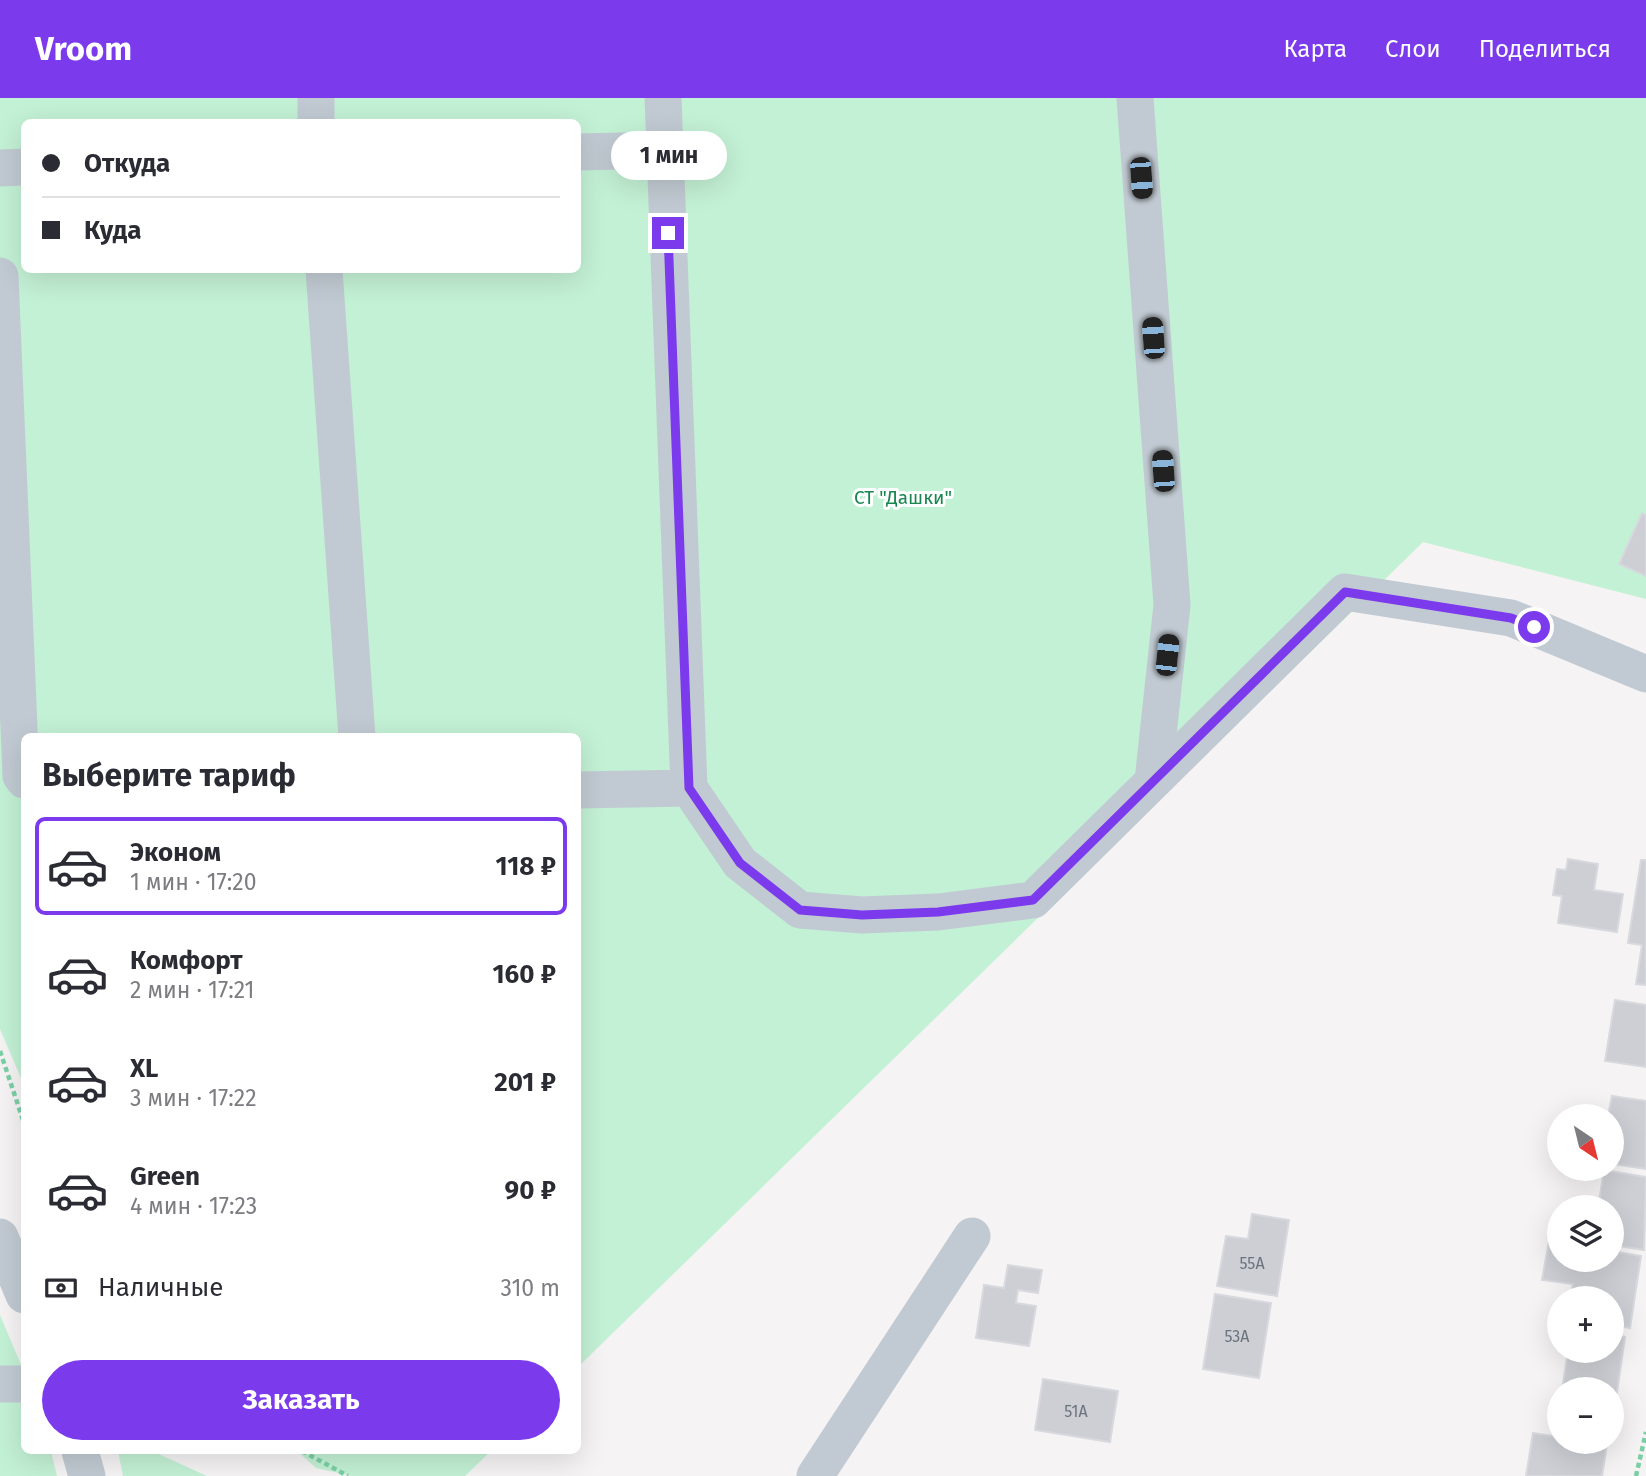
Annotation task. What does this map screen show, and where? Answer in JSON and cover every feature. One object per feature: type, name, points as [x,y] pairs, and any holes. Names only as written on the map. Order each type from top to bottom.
[{"type":"lane","points":[[316,98],[316,119]]},
{"type":"lane","points":[[663,98],[689,788],[740,863],[800,910],[862,915],[938,912],[1033,900],[1345,592],[1511,618],[1646,674]]},
{"type":"lane","points":[[1135,98],[1172,604],[1153,781]]},
{"type":"lane","points":[[581,152],[665,150]]},
{"type":"lane","points":[[0,168],[21,167]]},
{"type":"lane","points":[[324,273],[358,733]]},
{"type":"lane","points":[[0,276],[21,776]]},
{"type":"lane","points":[[581,790],[689,788]]},
{"type":"lane","points":[[815,1476],[972,1236]]},
{"type":"lane","points":[[0,1237],[21,1288]]},
{"type":"lane","points":[[0,1384],[21,1384]]},
{"type":"lane","points":[[81,1454],[87,1476]]},
{"type":"path","points":[[0,1051],[21,1114]]},
{"type":"path","points":[[1636,1476],[1646,1432]]},
{"type":"path","points":[[308,1454],[348,1476]]},
{"type":"green space","name":"СТ \"Дашки\"","points":[[0,98],[1646,98],[1646,599],[1423,542],[581,1364],[581,733],[21,733],[21,1078],[0,1029]]},
{"type":"green space","points":[[0,1315],[21,1365],[21,1454],[52,1454],[57,1476],[0,1476]]},
{"type":"green space","points":[[119,1454],[159,1454],[207,1476],[123,1476]]},
{"type":"green space","points":[[300,1454],[488,1454],[465,1476],[352,1476],[316,1468]]},
{"type":"building","points":[[1642,513],[1646,515],[1646,576],[1619,564]]},
{"type":"building","points":[[1568,859],[1598,864],[1594,890],[1623,894],[1617,932],[1558,923],[1562,896],[1553,895],[1557,869],[1566,870]]},
{"type":"building","points":[[1641,860],[1646,860],[1646,985],[1636,984],[1642,945],[1628,943]]},
{"type":"building","points":[[1615,1000],[1646,1005],[1646,1067],[1605,1061]]},
{"type":"building","points":[[1612,1096],[1646,1101],[1646,1169],[1624,1166],[1624,1104],[1610,1104]]},
{"type":"building","points":[[1624,1173],[1646,1177],[1644,1250],[1624,1247],[1624,1195],[1600,1195],[1602,1181],[1624,1181]]},
{"type":"building","points":[[1252,1214],[1289,1220],[1277,1296],[1217,1286],[1226,1236],[1248,1239]]},
{"type":"building","points":[[1547,1252],[1547,1272],[1624,1272],[1624,1253],[1641,1256],[1630,1328],[1624,1327],[1624,1286],[1573,1286],[1542,1280]]},
{"type":"building","points":[[1008,1265],[1042,1270],[1038,1293],[1018,1290],[1016,1303],[1036,1306],[1029,1346],[976,1338],[984,1285],[1004,1288]]},
{"type":"building","points":[[1215,1294],[1271,1303],[1259,1378],[1203,1369]]},
{"type":"building","points":[[1566,1363],[1621,1363],[1619,1377],[1564,1377]]},
{"type":"building","points":[[1043,1379],[1118,1391],[1110,1442],[1035,1430]]},
{"type":"building","points":[[1533,1433],[1547,1435],[1547,1454],[1605,1454],[1602,1476],[1526,1476]]},
{"type":"route","points":[[668,233],[689,788],[740,863],[800,910],[862,915],[938,912],[1033,900],[1345,592],[1511,618],[1534,627]]}]
